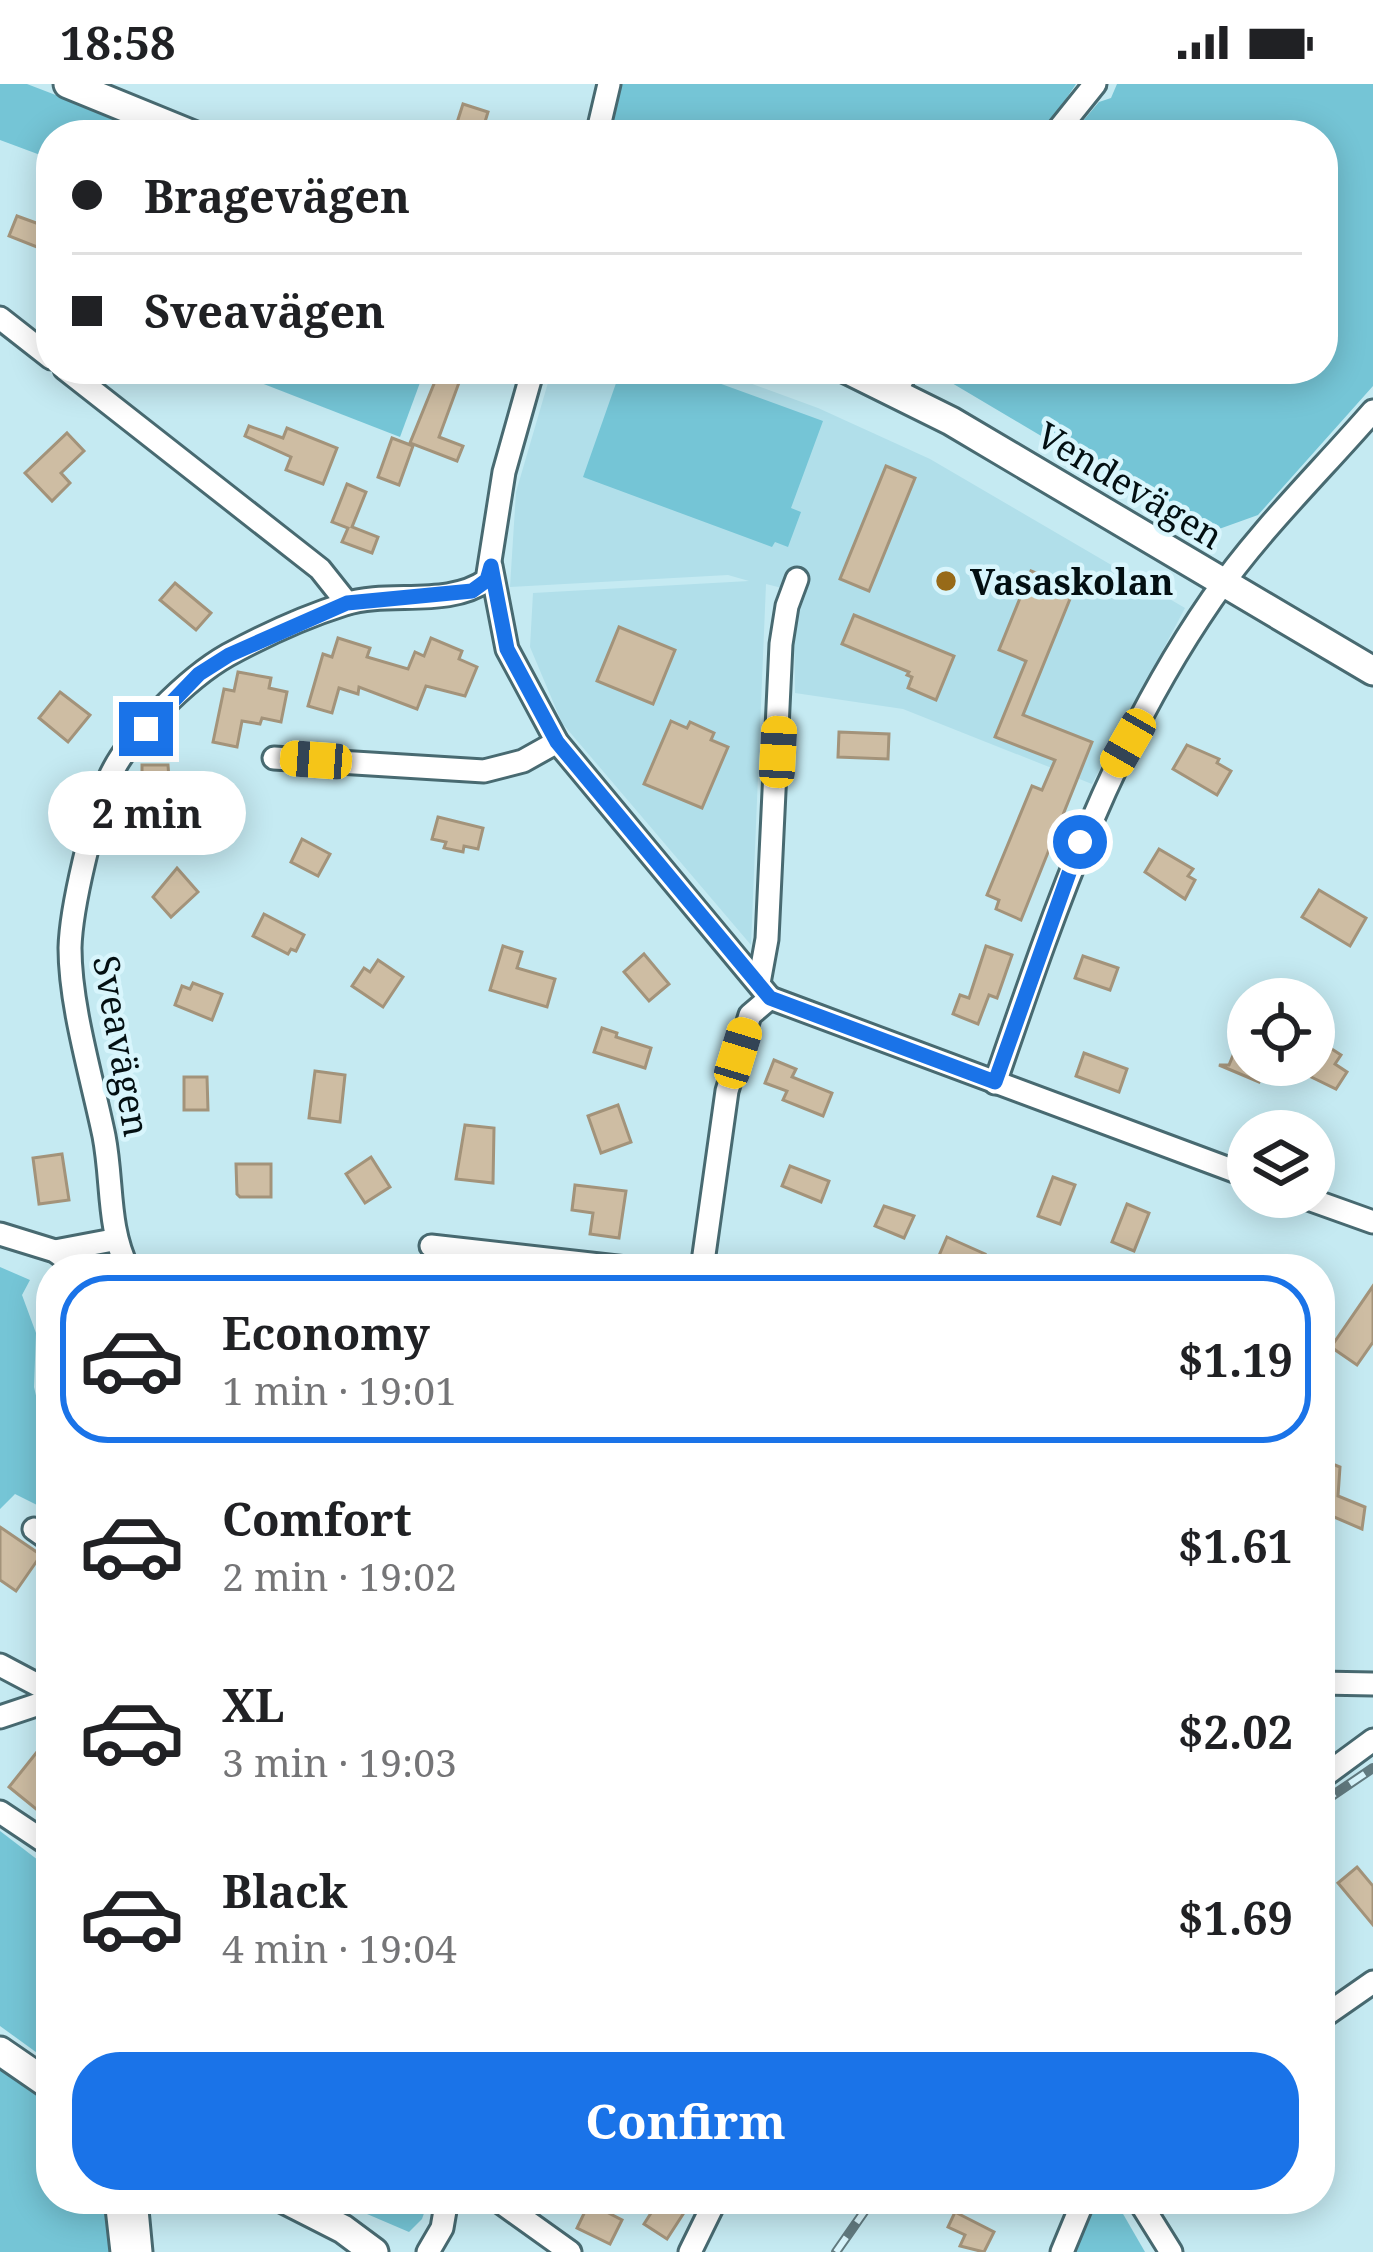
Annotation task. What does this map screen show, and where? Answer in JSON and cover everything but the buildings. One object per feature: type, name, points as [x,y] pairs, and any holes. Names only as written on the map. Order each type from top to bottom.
[{"type":"street","points":[[68,84],[156,120]]},
{"type":"street","points":[[601,120],[609,84]]},
{"type":"street","points":[[1066,120],[1095,84]]},
{"type":"street","points":[[0,318],[36,346]]},
{"type":"street","points":[[84,384],[320,569],[347,603]]},
{"type":"street","points":[[529,384],[504,472],[491,566],[507,649],[557,742],[764,991],[1227,1169]]},
{"type":"street","name":"Vendevägen","points":[[906,384],[951,421],[1373,671]]},
{"type":"street","points":[[995,1082],[1067,874],[1108,778],[1224,583],[1373,411]]},
{"type":"street","name":"Sveavägen","points":[[120,1254],[113,1240],[112,1178],[70,949],[76,897],[109,778],[125,751],[199,674],[229,655],[347,603],[472,591],[487,580],[491,566]]},
{"type":"street","points":[[704,1254],[727,1091],[750,1016],[764,991],[781,644],[797,579]]},
{"type":"street","points":[[274,758],[484,771],[523,761],[557,742]]},
{"type":"street","points":[[1335,1208],[1373,1222]]},
{"type":"street","points":[[0,1234],[59,1254]]},
{"type":"street","points":[[55,1251],[113,1240]]},
{"type":"street","points":[[431,1246],[502,1254]]},
{"type":"street","points":[[0,1665],[36,1682]]},
{"type":"street","points":[[1335,1683],[1373,1684]]},
{"type":"street","points":[[0,1717],[36,1696]]},
{"type":"street","points":[[1335,1768],[1373,1740]]},
{"type":"street","points":[[0,1812],[36,1836]]},
{"type":"street","points":[[1335,2009],[1373,1982]]},
{"type":"street","points":[[0,2050],[36,2075]]},
{"type":"street","points":[[118,2214],[122,2252]]},
{"type":"street","points":[[137,2214],[141,2252]]},
{"type":"street","points":[[314,2214],[374,2252]]},
{"type":"street","points":[[428,2252],[444,2214]]},
{"type":"street","points":[[517,2214],[570,2252]]},
{"type":"street","points":[[690,2252],[709,2214]]},
{"type":"street","points":[[1062,2252],[1078,2214]]},
{"type":"street","points":[[1148,2214],[1172,2252]]},
{"type":"shaded area","points":[[0,84],[27,84],[121,120],[36,120],[36,153],[0,140]]},
{"type":"shaded area","points":[[619,84],[1076,84],[1052,120],[610,120]]},
{"type":"shaded area","points":[[1117,84],[1373,84],[1373,386],[1258,515],[1219,529],[1196,528],[954,384],[1338,384],[1338,120],[1084,120],[1099,102],[1111,98]]},
{"type":"shaded area","points":[[264,384],[419,384],[400,437]]},
{"type":"shaded area","name":"Vasaskolan","points":[[548,384],[752,384],[930,459],[1185,608],[1092,784],[903,709],[795,693],[794,626],[806,594],[766,584],[751,945],[562,723],[530,647],[533,593],[749,581],[728,575],[510,587],[516,492]]},
{"type":"shaded area","points":[[616,384],[721,384],[823,421],[791,508],[801,512],[788,547],[775,542],[772,547],[583,477]]},
{"type":"shaded area","points":[[0,1267],[30,1280],[22,1295],[36,1333],[36,1504],[15,1494],[0,1509]]},
{"type":"shaded area","points":[[0,1831],[36,1859],[36,2052],[0,2026]]},
{"type":"shaded area","points":[[0,2067],[36,2091],[36,2214],[105,2214],[110,2252],[0,2252]]},
{"type":"shaded area","points":[[367,2214],[424,2214],[409,2232]]},
{"type":"shaded area","points":[[1083,2214],[1123,2214],[1145,2252],[1069,2252]]},
{"type":"railway","points":[[1335,1794],[1373,1768]]},
{"type":"railway","points":[[836,2252],[863,2214]]},
{"type":"place","name":"Vasaskolan","points":[[946,581]]},
{"type":"route","points":[[146,729],[199,674],[229,655],[347,603],[472,591],[487,580],[491,566],[507,649],[557,742],[770,998],[995,1082],[1080,842]]}]
